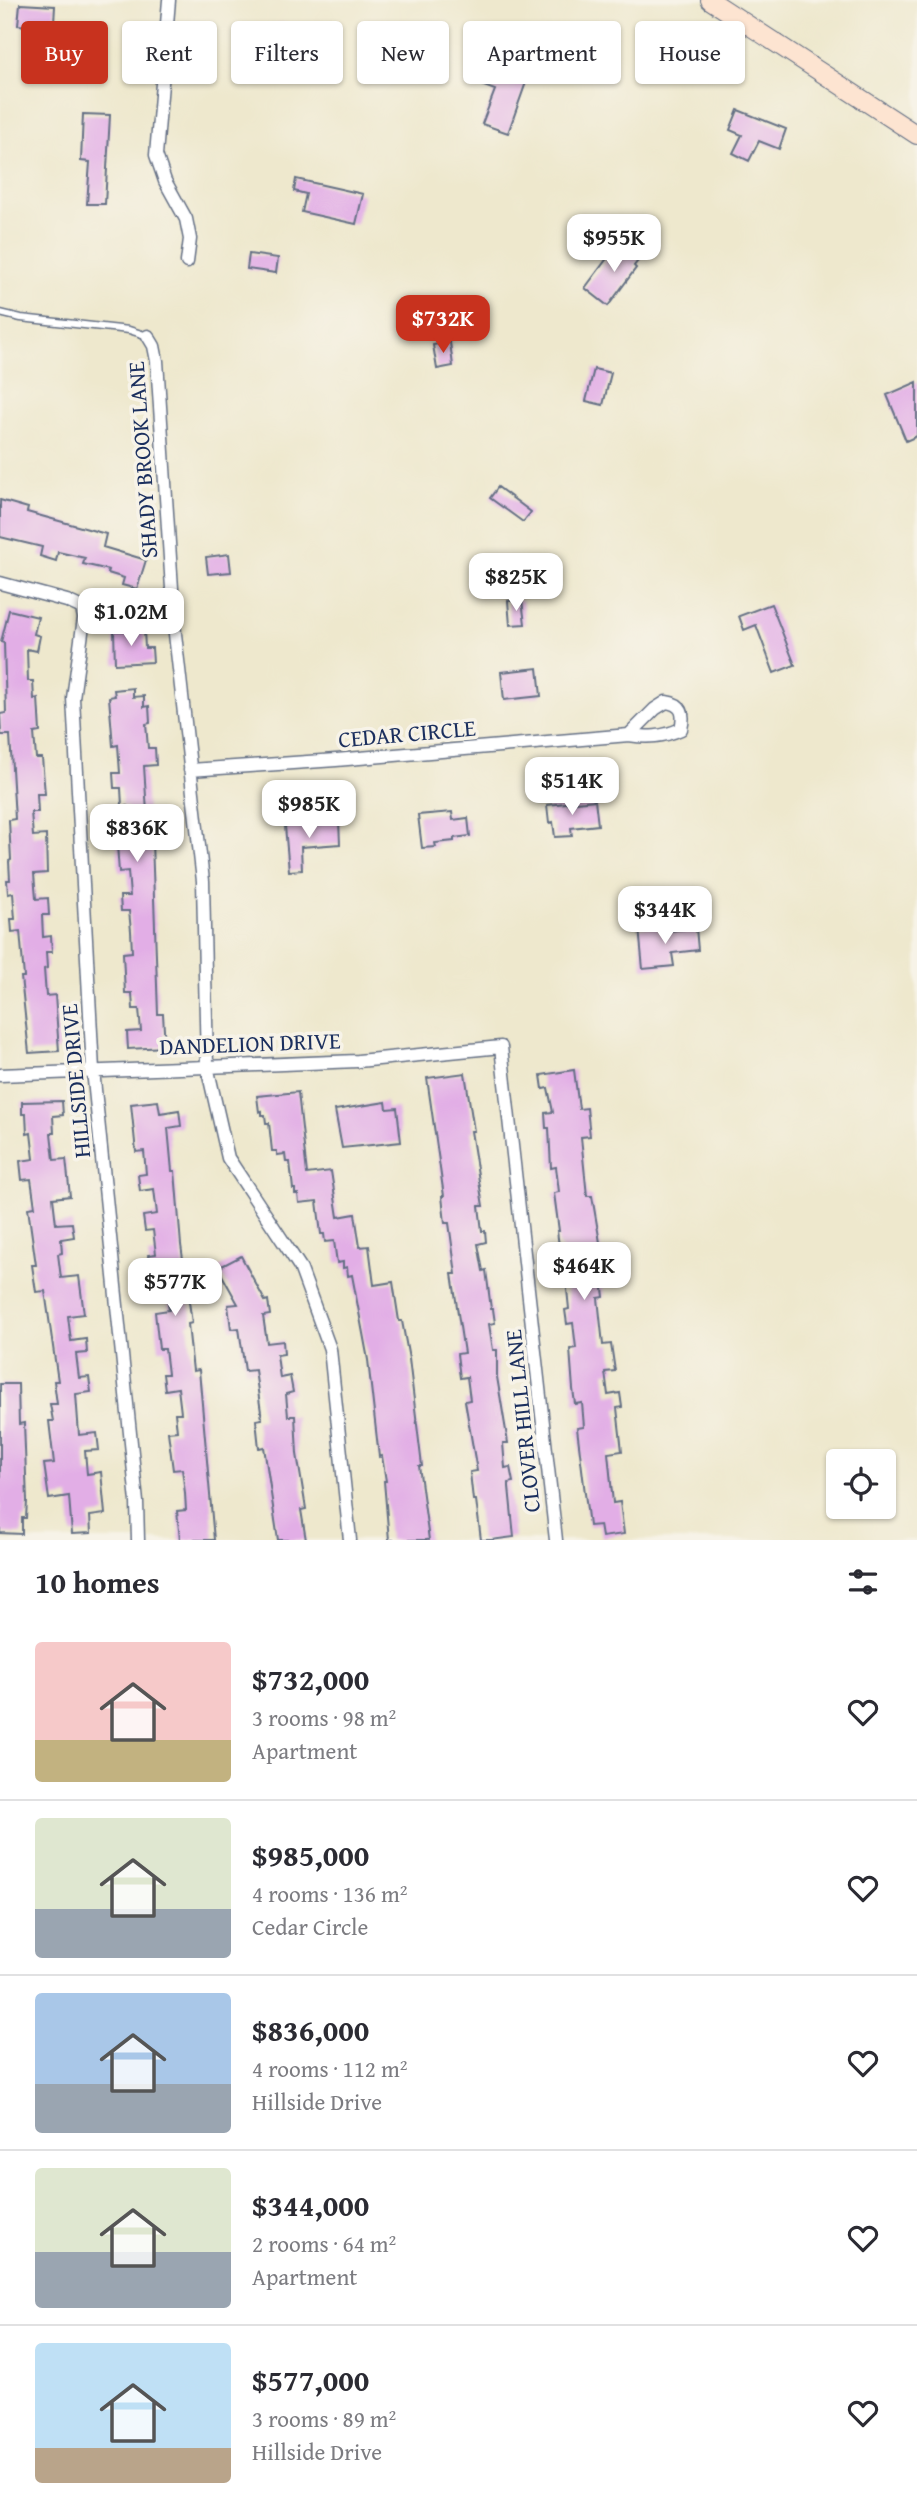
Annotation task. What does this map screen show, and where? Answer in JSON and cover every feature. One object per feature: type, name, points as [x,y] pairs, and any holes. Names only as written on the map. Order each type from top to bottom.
[{"type":"street","points":[[169,0],[156,129],[156,155],[165,181],[186,219],[190,239],[187,262]]},
{"type":"street","points":[[710,0],[917,135]]},
{"type":"street","name":"SHADY BROOK LANE","points":[[148,336],[154,346],[157,361],[175,634],[203,881],[207,1066],[228,1158],[300,1267],[330,1349],[350,1540]]},
{"type":"street","points":[[0,583],[67,601],[82,608],[84,618],[133,604]]},
{"type":"street","name":"HILLSIDE DRIVE","points":[[84,618],[73,698],[93,1070],[138,1540]]},
{"type":"street","name":"CEDAR CIRCLE","points":[[190,770],[629,735]]},
{"type":"street","name":"DANDELION DRIVE","points":[[0,1075],[358,1061],[501,1047]]},
{"type":"street","name":"CLOVER HILL LANE","points":[[501,1047],[556,1540]]},
{"type":"lane","name":"SHADY BROOK LANE","points":[[0,313],[129,330],[148,336]]},
{"type":"building","points":[[20,4],[55,6],[54,21],[21,21],[21,25],[18,25]]},
{"type":"building","points":[[478,84],[525,84],[508,133],[482,124],[495,90]]},
{"type":"building","points":[[738,110],[786,129],[779,149],[759,141],[749,161],[733,153],[742,135],[730,130]]},
{"type":"building","points":[[83,114],[110,115],[105,204],[87,204],[90,162],[81,161]]},
{"type":"building","points":[[296,179],[363,194],[356,224],[302,212],[306,194],[294,191]]},
{"type":"building","points":[[620,241],[641,257],[608,306],[585,288]]},
{"type":"building","points":[[249,254],[278,258],[276,273],[247,269]]},
{"type":"building","points":[[450,342],[453,366],[437,369],[433,345]]},
{"type":"building","points":[[594,369],[611,373],[603,405],[586,401]]},
{"type":"building","points":[[917,382],[917,436],[906,441],[887,395]]},
{"type":"building","points":[[498,487],[531,512],[523,522],[490,498]]},
{"type":"building","points":[[0,500],[28,508],[27,512],[106,534],[103,547],[146,560],[137,589],[122,585],[124,578],[108,573],[109,570],[83,564],[85,558],[58,552],[56,561],[40,556],[42,547],[0,537]]},
{"type":"building","points":[[229,554],[231,572],[208,574],[206,557]]},
{"type":"building","points":[[522,600],[525,624],[510,625],[508,601]]},
{"type":"building","points":[[771,604],[795,665],[774,673],[756,625],[744,630],[739,616]]},
{"type":"building","points":[[9,610],[38,617],[34,634],[40,636],[37,651],[27,649],[28,681],[33,681],[34,699],[38,698],[40,732],[34,733],[36,758],[42,758],[45,794],[37,794],[38,812],[31,812],[33,836],[46,835],[47,873],[34,874],[36,899],[48,898],[49,915],[42,915],[43,937],[51,936],[52,952],[46,952],[47,968],[44,969],[46,996],[55,995],[59,1051],[29,1053],[21,977],[24,977],[20,931],[12,932],[11,919],[15,919],[13,893],[8,894],[7,880],[10,880],[11,860],[9,820],[15,819],[10,735],[1,735],[0,714],[6,713],[4,643],[1,642]]},
{"type":"building","points":[[144,630],[145,648],[152,648],[153,662],[115,664],[114,631]]},
{"type":"building","points":[[538,668],[541,696],[504,700],[501,672]]},
{"type":"building","points":[[133,688],[133,697],[144,696],[144,707],[149,706],[150,723],[146,724],[148,748],[155,748],[156,765],[144,766],[147,812],[151,812],[158,1014],[163,1014],[165,1047],[128,1049],[127,1032],[141,1031],[139,1009],[133,1009],[132,993],[125,993],[123,953],[132,952],[131,931],[129,911],[121,911],[120,896],[130,896],[128,871],[119,872],[116,831],[129,830],[127,806],[122,806],[121,788],[114,788],[113,773],[120,773],[118,745],[113,746],[109,697],[115,696],[114,690]]},
{"type":"building","points":[[595,800],[598,825],[571,828],[572,836],[555,837],[553,822],[549,823],[547,805]]},
{"type":"building","points":[[452,812],[453,820],[468,818],[470,836],[435,843],[436,847],[422,848],[418,815]]},
{"type":"building","points":[[339,821],[340,844],[301,847],[302,870],[289,871],[285,826]]},
{"type":"building","points":[[658,926],[659,932],[696,928],[698,950],[672,953],[674,966],[643,969],[639,928]]},
{"type":"building","points":[[574,1070],[579,1109],[587,1108],[590,1136],[581,1137],[587,1196],[592,1196],[602,1254],[599,1255],[604,1297],[598,1298],[603,1345],[611,1344],[615,1371],[605,1372],[608,1395],[620,1393],[622,1407],[617,1408],[622,1451],[608,1453],[613,1503],[620,1502],[624,1534],[602,1537],[600,1525],[589,1526],[577,1428],[584,1427],[582,1403],[575,1404],[573,1389],[570,1349],[576,1348],[573,1323],[567,1324],[565,1310],[569,1309],[554,1193],[559,1192],[556,1167],[551,1168],[549,1128],[546,1128],[545,1113],[553,1112],[548,1088],[543,1089],[541,1075]]},
{"type":"building","points":[[465,1073],[483,1206],[479,1206],[482,1231],[485,1231],[486,1242],[478,1244],[483,1271],[486,1270],[495,1323],[489,1324],[493,1350],[497,1350],[497,1377],[508,1443],[503,1443],[505,1468],[510,1467],[513,1482],[509,1483],[509,1487],[514,1537],[491,1540],[481,1540],[476,1500],[473,1500],[470,1472],[477,1471],[465,1401],[470,1400],[467,1377],[460,1378],[457,1354],[464,1353],[452,1274],[456,1274],[449,1223],[445,1223],[444,1196],[427,1078]]},
{"type":"building","points":[[298,1092],[307,1174],[331,1171],[338,1217],[355,1214],[360,1247],[369,1246],[374,1285],[393,1282],[409,1359],[429,1540],[389,1540],[386,1481],[382,1456],[379,1457],[368,1360],[352,1275],[348,1276],[343,1262],[337,1263],[334,1241],[325,1242],[324,1234],[321,1234],[317,1201],[299,1203],[298,1194],[295,1194],[293,1189],[290,1162],[286,1162],[285,1154],[277,1155],[277,1151],[272,1151],[269,1123],[266,1123],[262,1111],[259,1112],[257,1096]]},
{"type":"building","points":[[62,1101],[63,1115],[53,1116],[54,1133],[51,1133],[54,1160],[66,1159],[70,1196],[53,1198],[56,1224],[72,1223],[74,1237],[61,1239],[62,1253],[58,1254],[61,1278],[79,1276],[84,1314],[68,1316],[71,1341],[86,1339],[87,1353],[76,1354],[79,1378],[89,1377],[91,1392],[76,1394],[79,1435],[97,1433],[99,1450],[85,1451],[87,1474],[101,1472],[105,1514],[90,1516],[91,1533],[72,1534],[69,1496],[49,1499],[44,1464],[54,1463],[49,1421],[53,1421],[50,1404],[57,1404],[54,1381],[58,1381],[45,1291],[36,1292],[32,1265],[36,1265],[28,1208],[35,1207],[31,1179],[22,1180],[20,1161],[34,1159],[31,1133],[27,1134],[26,1114],[22,1114],[22,1102]]},
{"type":"building","points":[[158,1101],[160,1113],[179,1110],[181,1126],[168,1128],[192,1323],[188,1324],[193,1371],[199,1370],[214,1540],[180,1540],[177,1511],[186,1510],[185,1493],[182,1469],[173,1470],[168,1432],[177,1431],[175,1413],[181,1413],[178,1388],[165,1390],[163,1374],[168,1374],[165,1349],[159,1349],[155,1312],[169,1310],[166,1286],[161,1287],[159,1270],[150,1270],[148,1255],[156,1254],[153,1230],[145,1231],[143,1216],[157,1214],[154,1189],[140,1191],[138,1175],[146,1174],[144,1151],[136,1152],[131,1104]]},
{"type":"building","points":[[386,1102],[387,1109],[397,1108],[401,1142],[342,1148],[335,1110]]},
{"type":"building","points":[[241,1256],[265,1301],[268,1300],[270,1315],[263,1316],[267,1343],[283,1341],[284,1354],[277,1355],[280,1378],[290,1376],[293,1392],[286,1394],[288,1416],[295,1416],[297,1454],[306,1509],[301,1510],[306,1540],[278,1540],[264,1447],[259,1448],[256,1420],[262,1419],[255,1370],[245,1371],[239,1328],[231,1329],[228,1305],[238,1304],[218,1268]]},
{"type":"building","points":[[0,1384],[18,1384],[19,1424],[24,1423],[27,1501],[26,1518],[22,1518],[22,1534],[0,1533]]}]
